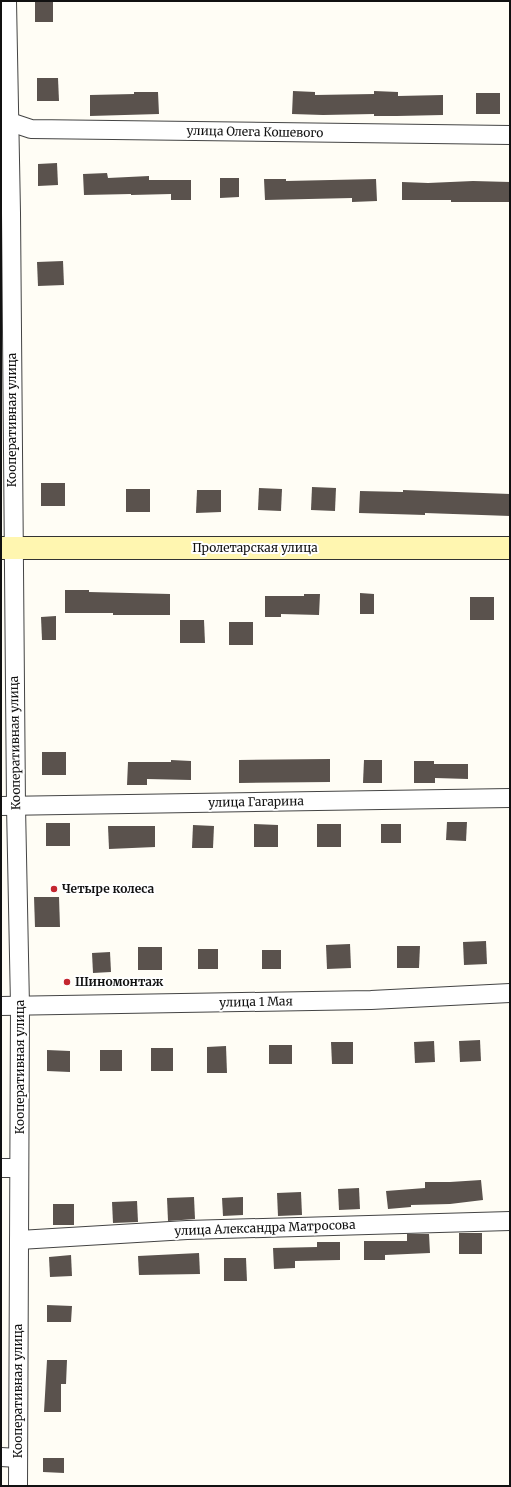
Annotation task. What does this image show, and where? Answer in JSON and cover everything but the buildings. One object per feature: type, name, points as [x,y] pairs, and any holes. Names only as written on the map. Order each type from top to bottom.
[{"type":"main road","name":"Пролетарская улица","points":[[7,548],[510,548]]},
{"type":"street","name":"Кооперативная улица","points":[[8,1],[5,122],[8,806],[20,1006],[19,1240],[9,1458],[18,1486]]},
{"type":"street","name":"улица Олега Кошевого","points":[[5,122],[31,129],[510,135]]},
{"type":"street","name":"улица Гагарина","points":[[8,806],[510,798]]},
{"type":"street","name":"улица 1 Мая","points":[[1,1006],[371,1000],[510,993]]},
{"type":"street","points":[[1,1168],[19,1168]]},
{"type":"street","name":"улица Александра Матросова","points":[[19,1240],[188,1230],[510,1221]]},
{"type":"place","name":"Четыре колеса","points":[[54,889]]},
{"type":"place","name":"Шиномонтаж","points":[[67,982]]}]
